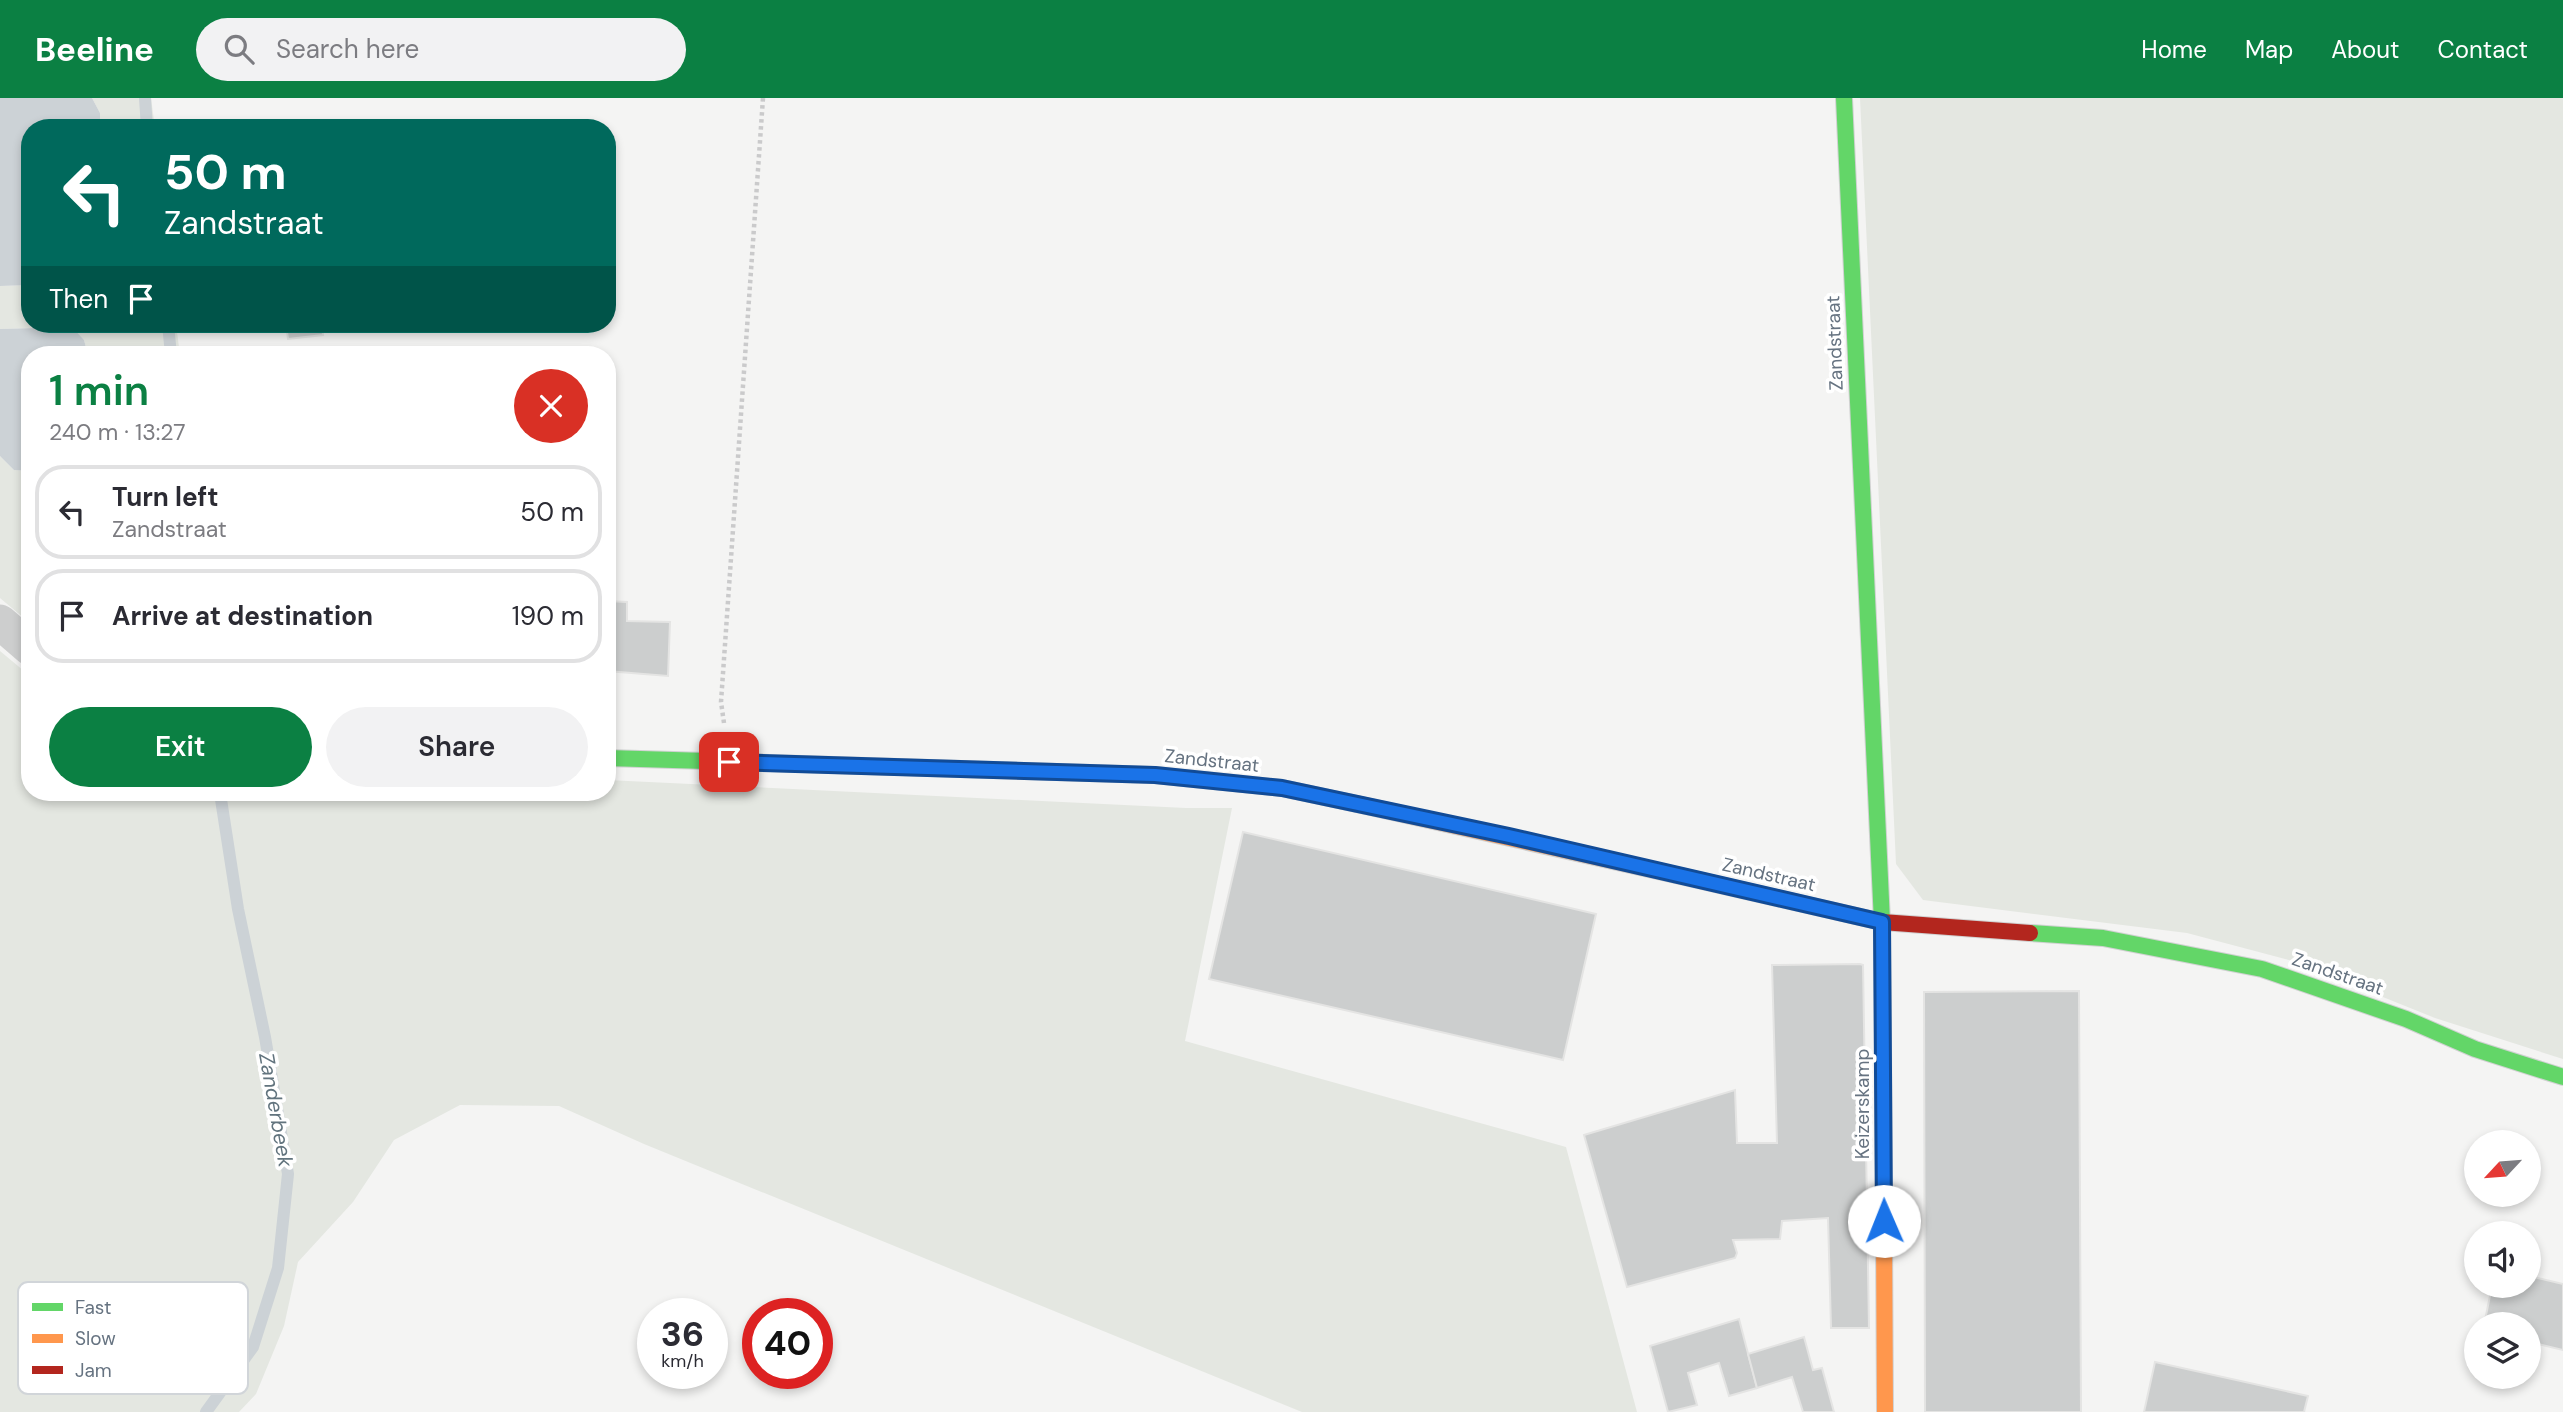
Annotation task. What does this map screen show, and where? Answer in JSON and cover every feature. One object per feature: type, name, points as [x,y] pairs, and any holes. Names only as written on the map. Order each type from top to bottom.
[{"type":"street","name":"Zandstraat","points":[[1844,98],[1882,922]]},
{"type":"street","points":[[0,622],[21,640]]},
{"type":"street","name":"Zandstraat","points":[[616,758],[1155,775],[1282,788],[1509,836],[1882,922],[2103,938],[2262,969],[2406,1019],[2475,1049],[2563,1077]]},
{"type":"street","name":"Keizerskamp","points":[[1882,922],[1885,1412]]},
{"type":"path","points":[[729,762],[722,702],[762,98]]},
{"type":"shaded area","points":[[0,98],[92,98],[100,113],[100,119],[21,119],[21,285],[0,286]]},
{"type":"shaded area","points":[[92,98],[151,98],[154,119],[100,119],[100,113]]},
{"type":"shaded area","points":[[1860,98],[2563,98],[2563,1059],[2435,1018],[2296,962],[2187,933],[1923,900],[1896,864]]},
{"type":"shaded area","points":[[21,285],[21,328],[0,329],[0,286]]},
{"type":"shaded area","points":[[21,328],[21,333],[78,333],[86,346],[21,346],[21,470],[14,470],[0,456],[0,329]]},
{"type":"shaded area","points":[[78,333],[177,333],[179,346],[86,346]]},
{"type":"shaded area","points":[[0,456],[14,470],[21,470],[21,616],[0,598]]},
{"type":"shaded area","points":[[0,651],[21,668],[21,801],[616,801],[616,780],[1232,808],[1185,1041],[1566,1147],[1637,1412],[1302,1412],[644,1144],[559,1106],[460,1105],[394,1140],[353,1202],[298,1262],[284,1326],[256,1394],[239,1412],[0,1412]]},
{"type":"building","points":[[287,333],[323,333],[323,335],[288,339]]},
{"type":"building","points":[[616,601],[627,602],[627,621],[670,622],[668,676],[616,672]]},
{"type":"building","points":[[1243,832],[1596,914],[1563,1060],[1209,979]]},
{"type":"building","points":[[1772,965],[1863,965],[1869,1328],[1831,1328],[1828,1218],[1782,1221],[1780,1239],[1733,1240],[1737,1253],[1735,1258],[1627,1287],[1584,1135],[1735,1090],[1737,1143],[1777,1143]]},
{"type":"building","points":[[2079,991],[2081,1412],[1925,1412],[1924,992]]},
{"type":"building","points":[[2541,1279],[2563,1284],[2563,1350],[2541,1345],[2541,1312],[2487,1312],[2490,1298],[2541,1298]]},
{"type":"building","points":[[1739,1319],[1757,1388],[1729,1396],[1719,1363],[1688,1373],[1697,1405],[1668,1412],[1650,1346]]},
{"type":"building","points":[[1804,1337],[1813,1370],[1822,1368],[1834,1412],[1803,1412],[1792,1377],[1757,1388],[1748,1354]]},
{"type":"building","points":[[2155,1362],[2308,1396],[2304,1412],[2144,1412]]},
{"type":"waterway","name":"Zanderbeek","points":[[145,98],[146,119]]},
{"type":"waterway","name":"Zanderbeek","points":[[169,333],[170,346]]},
{"type":"waterway","name":"Zanderbeek","points":[[221,801],[238,909],[265,1037],[288,1174],[278,1268],[253,1347],[248,1354]]},
{"type":"waterway","name":"Zanderbeek","points":[[206,1412],[219,1394]]},
{"type":"traffic: fast","points":[[1844,98],[1882,922],[1883,1046]]},
{"type":"traffic: fast","points":[[616,758],[1155,775],[1282,788],[1357,804]]},
{"type":"traffic: fast","points":[[2030,933],[2103,938],[2262,969],[2406,1019],[2475,1049],[2563,1077]]},
{"type":"traffic: slow","points":[[1357,804],[1676,875]]},
{"type":"traffic: slow","points":[[1883,1046],[1885,1412]]},
{"type":"traffic: jam","points":[[1676,875],[1882,922],[2030,933]]},
{"type":"route","points":[[729,762],[1155,775],[1282,788],[1509,836],[1882,922],[1884,1221]]}]
